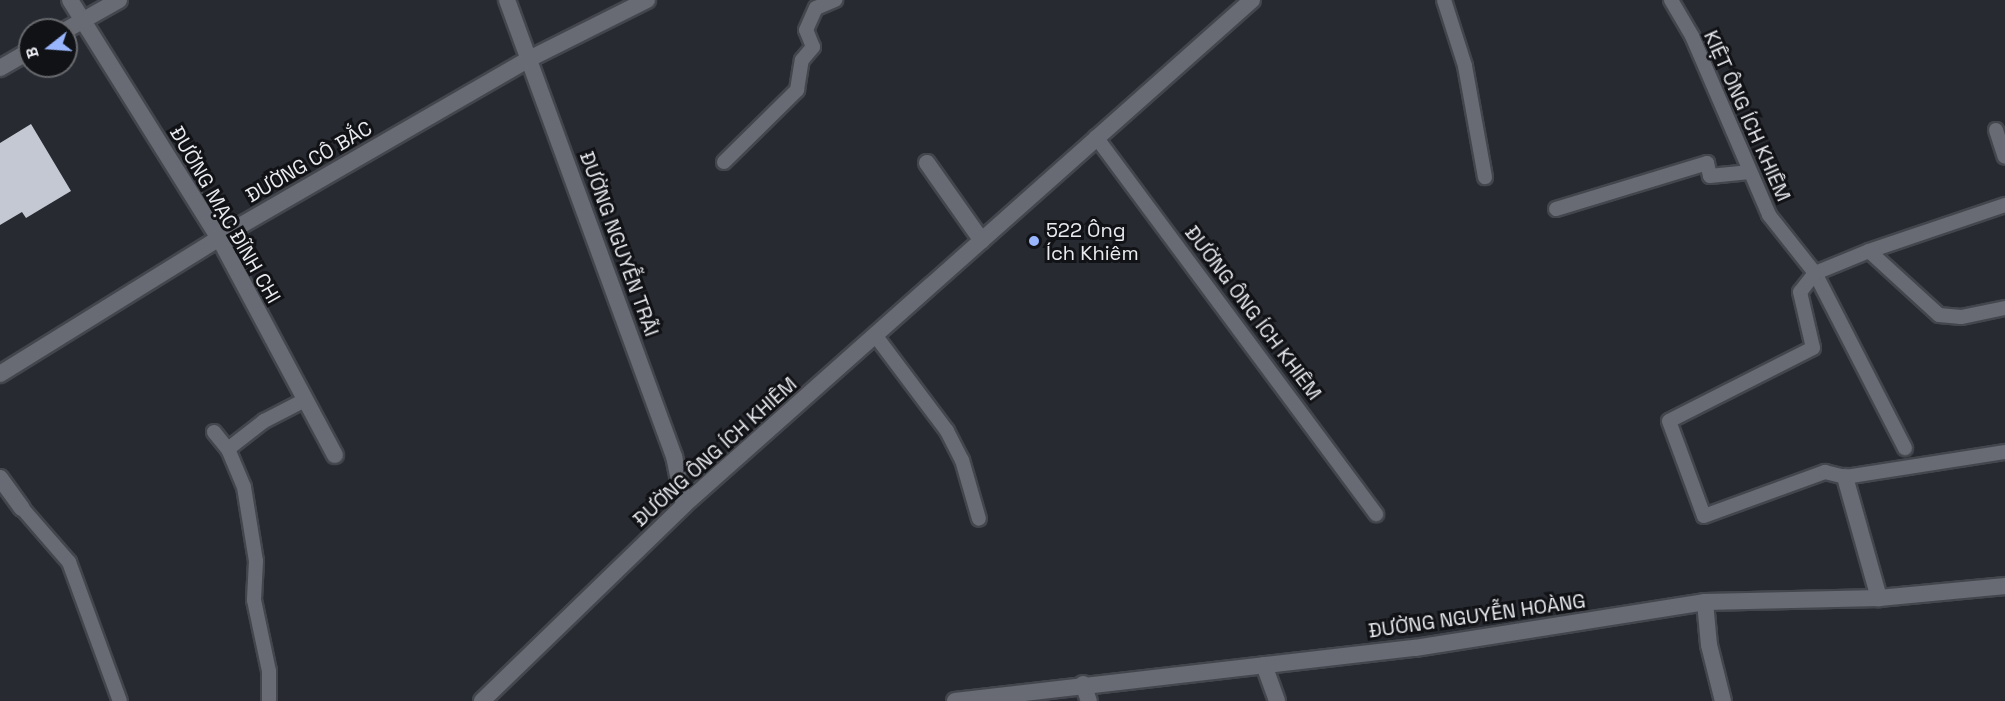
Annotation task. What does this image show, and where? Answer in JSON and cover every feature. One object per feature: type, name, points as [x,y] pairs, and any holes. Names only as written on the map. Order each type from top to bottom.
[{"type":"street","name":"ĐƯỜNG MẠC ĐĨNH CHI","points":[[70,0],[219,238],[335,455]]},
{"type":"street","points":[[78,23],[119,0]]},
{"type":"street","name":"ĐƯỜNG NGUYỄN TRÃI","points":[[507,0],[674,456],[684,505]]},
{"type":"street","name":"ĐƯỜNG CÔ BẮC","points":[[0,374],[219,238],[529,59],[647,0]]},
{"type":"street","name":"ĐƯỜNG ÔNG ÍCH KHIÊM","points":[[482,701],[684,505],[1252,0]]},
{"type":"street","points":[[0,68],[18,58]]},
{"type":"street","points":[[927,163],[982,240]]},
{"type":"street","points":[[1845,477],[1879,598]]},
{"type":"street","points":[[0,478],[22,508]]},
{"type":"street","name":"ĐƯỜNG NGUYỄN HOÀNG","points":[[955,701],[1083,684],[1415,648],[1705,602],[1879,598],[2005,585]]},
{"type":"street","points":[[1705,602],[1709,645],[1724,701]]},
{"type":"street","points":[[1264,665],[1277,701]]},
{"type":"street","points":[[1083,684],[1089,701]]},
{"type":"lane","points":[[724,162],[797,90],[802,60],[813,47],[806,30],[816,8],[835,0]]},
{"type":"lane","points":[[1444,0],[1465,66],[1485,177]]},
{"type":"lane","name":"KIỆT ÔNG ÍCH KHIÊM","points":[[1671,0],[1692,36],[1768,215],[1815,273],[1905,448]]},
{"type":"lane","points":[[1996,130],[2005,157]]},
{"type":"lane","name":"ĐƯỜNG ÔNG ÍCH KHIÊM","points":[[1096,137],[1376,514]]},
{"type":"lane","points":[[1556,209],[1707,163],[1710,176],[1750,172]]},
{"type":"lane","points":[[2005,205],[1869,251],[1815,273],[1800,292],[1813,348],[1669,421],[1704,516],[1825,472],[1845,477],[2005,452]]},
{"type":"lane","points":[[1869,251],[1939,315],[1962,316],[2005,308]]},
{"type":"lane","points":[[875,335],[947,431],[962,460],[979,519]]},
{"type":"lane","points":[[228,449],[264,421],[304,400]]},
{"type":"lane","points":[[214,432],[228,449],[244,488],[256,561],[254,600],[269,671],[269,701]]},
{"type":"lane","points":[[22,508],[69,562],[120,701]]},
{"type":"building","points":[[31,124],[71,191],[26,218],[22,212],[0,225],[0,143]]},
{"type":"place","name":"522 Ông Ích Khiêm","points":[[1034,241]]}]
